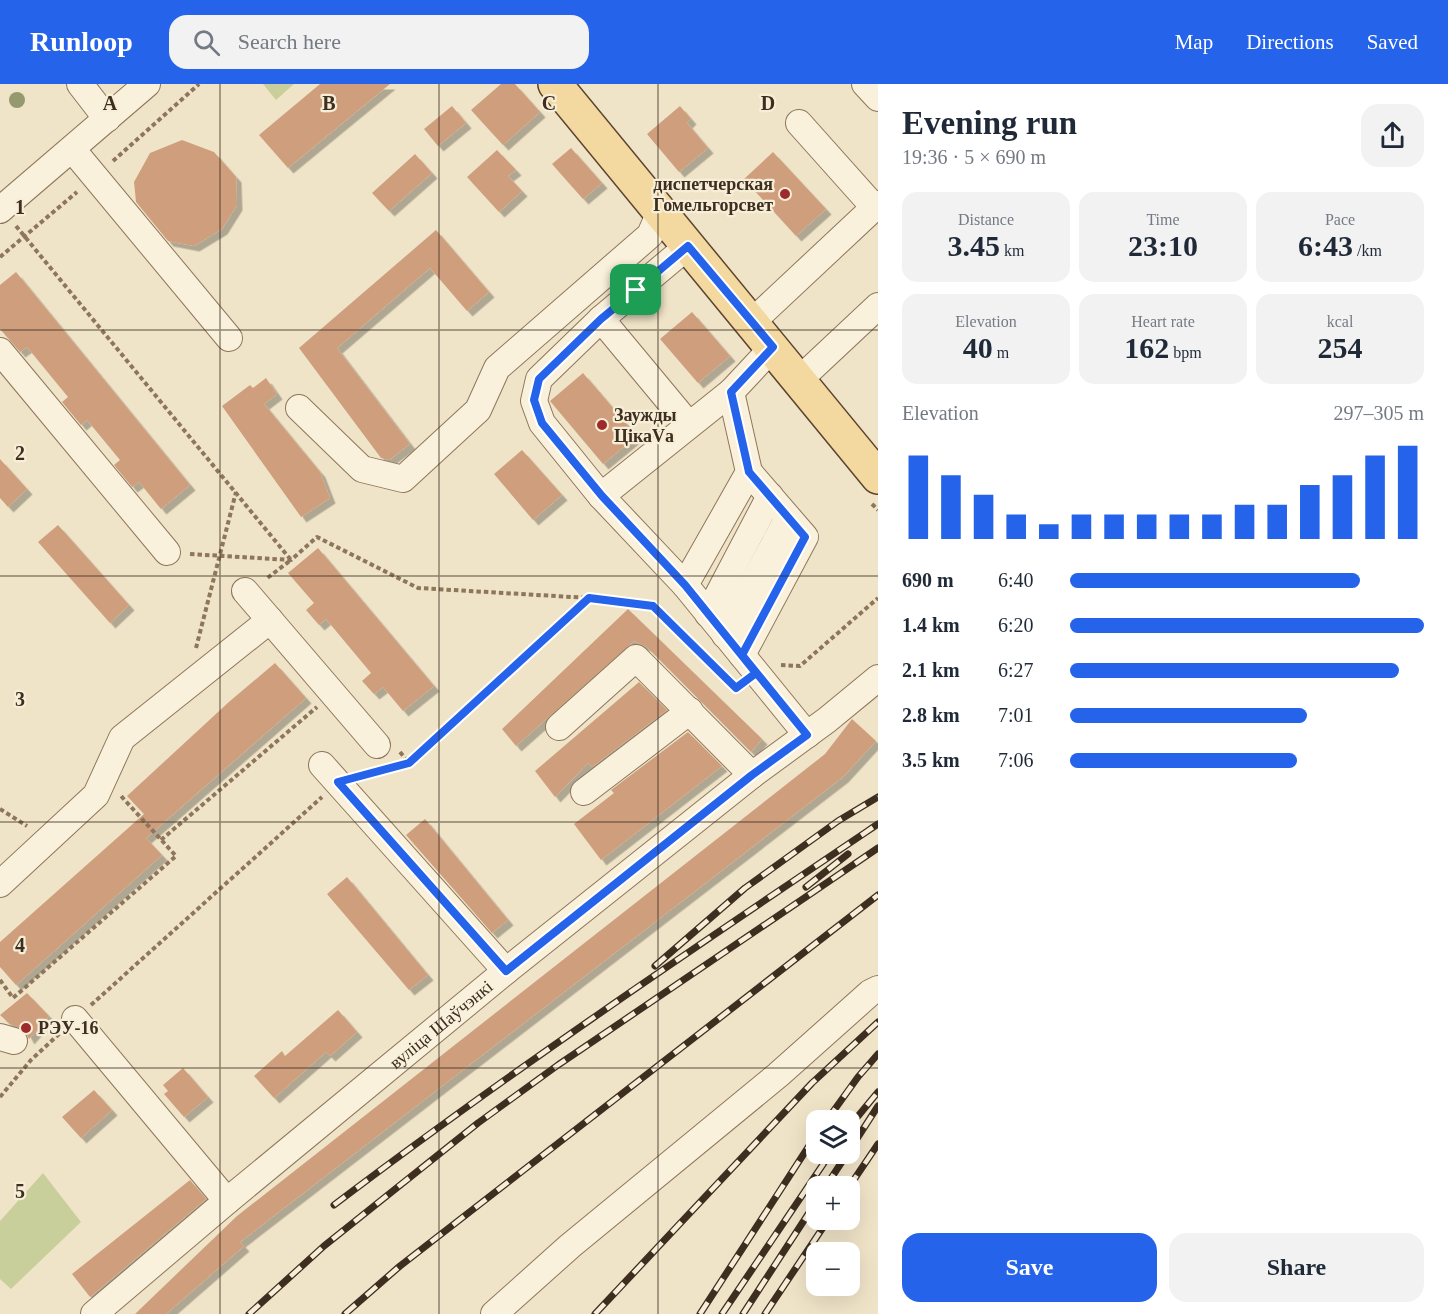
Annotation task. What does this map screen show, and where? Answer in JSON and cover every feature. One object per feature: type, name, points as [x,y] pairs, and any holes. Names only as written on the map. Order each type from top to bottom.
[{"type":"main road","points":[[555,84],[753,322],[878,477]]},
{"type":"street","points":[[80,84],[107,119]]},
{"type":"street","points":[[0,210],[147,84]]},
{"type":"street","points":[[865,84],[878,98]]},
{"type":"street","points":[[753,322],[876,206],[799,123]]},
{"type":"street","points":[[72,149],[229,338]]},
{"type":"street","points":[[299,408],[362,470],[403,479],[478,411],[496,368],[650,235],[660,212]]},
{"type":"street","points":[[688,246],[601,319],[539,379],[534,400],[542,423],[602,496],[685,585],[807,735]]},
{"type":"street","points":[[799,380],[878,306]]},
{"type":"street","points":[[601,319],[689,425]]},
{"type":"street","points":[[602,496],[731,392],[773,347]]},
{"type":"street","points":[[0,351],[167,552]]},
{"type":"street","points":[[731,392],[749,472],[805,537],[749,664]]},
{"type":"street","points":[[685,585],[749,472]]},
{"type":"street","points":[[708,614],[770,496]]},
{"type":"street","points":[[725,635],[788,518]]},
{"type":"street","points":[[245,591],[377,745]]},
{"type":"street","points":[[0,884],[96,795],[122,738],[270,621]]},
{"type":"street","points":[[559,727],[636,657],[752,775]]},
{"type":"street","name":"вуліца Шаўчэнкі","points":[[94,1314],[226,1201],[506,971],[878,678]]},
{"type":"street","points":[[584,792],[690,711]]},
{"type":"street","points":[[330,774],[506,971]]},
{"type":"street","points":[[494,1314],[570,1246],[778,1075],[870,993],[878,989]]},
{"type":"street","points":[[75,1019],[226,1201]]},
{"type":"path","points":[[25,236],[291,560]]},
{"type":"path","points":[[186,687],[236,492]]},
{"type":"path","points":[[167,552],[291,560],[317,537],[418,588],[589,598],[653,606],[736,688],[749,664],[800,666],[878,598]]},
{"type":"path","points":[[0,1097],[31,1060],[330,774],[409,763],[589,598]]},
{"type":"path","points":[[161,840],[322,703]]},
{"type":"path","points":[[0,980],[13,998],[176,856],[119,794]]},
{"type":"green space","points":[[263,84],[294,84],[276,100]]},
{"type":"green space","points":[[43,1173],[81,1222],[11,1289],[0,1279],[0,1221]]},
{"type":"building","points":[[320,84],[390,84],[288,168],[259,135]]},
{"type":"building","points":[[501,84],[515,84],[540,112],[503,145],[471,110]]},
{"type":"building","points":[[452,106],[466,123],[438,146],[424,129]]},
{"type":"building","points":[[680,106],[691,119],[687,123],[708,148],[679,172],[647,134]]},
{"type":"building","points":[[182,140],[214,152],[236,177],[237,205],[222,229],[194,246],[168,241],[136,202],[134,182],[150,153]]},
{"type":"building","points":[[571,148],[602,183],[583,199],[552,164]]},
{"type":"building","points":[[497,150],[516,170],[508,176],[522,191],[499,212],[467,177]]},
{"type":"building","name":"диспетчерская Гомельгорсвет","points":[[773,152],[826,209],[796,236],[744,179]]},
{"type":"building","points":[[415,154],[432,173],[389,211],[372,193]]},
{"type":"building","points":[[436,230],[489,292],[467,311],[430,268],[337,348],[410,444],[389,460],[381,458],[299,348]]},
{"type":"building","points":[[16,272],[190,485],[161,509],[139,482],[132,487],[114,465],[120,460],[87,420],[81,425],[62,402],[68,397],[27,347],[20,352],[0,329],[0,285]]},
{"type":"building","points":[[692,312],[730,356],[698,383],[660,339]]},
{"type":"building","points":[[583,373],[637,436],[603,464],[550,401]]},
{"type":"building","points":[[266,378],[277,394],[264,404],[320,472],[330,498],[301,517],[222,406],[250,385],[253,388]]},
{"type":"building","points":[[522,450],[562,495],[533,520],[494,474]]},
{"type":"building","points":[[0,459],[27,489],[8,507],[0,498]]},
{"type":"building","points":[[58,525],[129,605],[110,623],[38,542]]},
{"type":"building","points":[[318,548],[434,686],[403,711],[383,687],[374,694],[362,681],[371,673],[326,619],[319,625],[306,610],[314,603],[288,573]]},
{"type":"building","points":[[628,609],[762,739],[751,752],[647,647],[634,641],[516,746],[502,729]]},
{"type":"building","points":[[275,663],[306,698],[146,838],[162,855],[16,985],[0,967],[0,942],[144,814],[127,796],[230,701]]},
{"type":"building","points":[[639,682],[667,710],[592,767],[588,763],[555,797],[535,771]]},
{"type":"building","points":[[852,719],[876,741],[843,777],[240,1242],[244,1246],[166,1314],[135,1314],[237,1216],[825,754]]},
{"type":"building","points":[[688,732],[722,766],[601,860],[574,824],[614,793],[611,790]]},
{"type":"building","points":[[425,819],[508,920],[492,933],[406,835]]},
{"type":"building","points":[[347,877],[428,975],[409,990],[327,894]]},
{"type":"building","name":"РЭУ-16","points":[[27,993],[49,1016],[29,1039],[24,1030],[10,1024],[0,1015]]},
{"type":"building","points":[[338,1010],[357,1032],[330,1056],[326,1052],[274,1098],[254,1076],[282,1051],[285,1056]]},
{"type":"building","points":[[183,1068],[208,1097],[184,1117],[164,1094],[168,1091],[163,1085]]},
{"type":"building","points":[[94,1090],[112,1110],[81,1138],[62,1117]]},
{"type":"building","points":[[190,1180],[206,1199],[90,1297],[72,1274]]},
{"type":"railway","points":[[655,966],[745,888],[838,821],[878,797]]},
{"type":"railway","points":[[334,1205],[535,1058],[878,824]]},
{"type":"railway","points":[[249,1314],[324,1246],[478,1123],[558,1065],[878,848]]},
{"type":"railway","points":[[806,887],[848,854]]},
{"type":"railway","points":[[345,1314],[400,1266],[878,895]]},
{"type":"railway","points":[[595,1314],[812,1083],[878,1022]]},
{"type":"railway","points":[[834,1110],[878,1054]]},
{"type":"railway","points":[[860,1114],[878,1092]]},
{"type":"railway","points":[[860,1134],[878,1106]]},
{"type":"railway","points":[[856,1176],[878,1144]]},
{"type":"railway","points":[[700,1314],[806,1150]]},
{"type":"railway","points":[[722,1314],[823,1164]]},
{"type":"railway","points":[[833,1176],[840,1164]]},
{"type":"railway","points":[[743,1314],[806,1217]]},
{"type":"railway","points":[[765,1314],[821,1230]]},
{"type":"place","name":"диспетчерская Гомельгорсвет","points":[[785,194]]},
{"type":"place","name":"Заужды ЦікаVа","points":[[602,425]]},
{"type":"place","name":"РЭУ-16","points":[[26,1028]]},
{"type":"route","points":[[688,246],[773,347],[731,392],[749,472],[805,537],[742,655],[807,735],[752,775],[506,971],[338,782],[409,763],[589,598],[653,606],[736,688],[756,673],[685,585],[602,496],[542,423],[534,400],[539,379],[601,319],[636,290],[688,246]]}]
